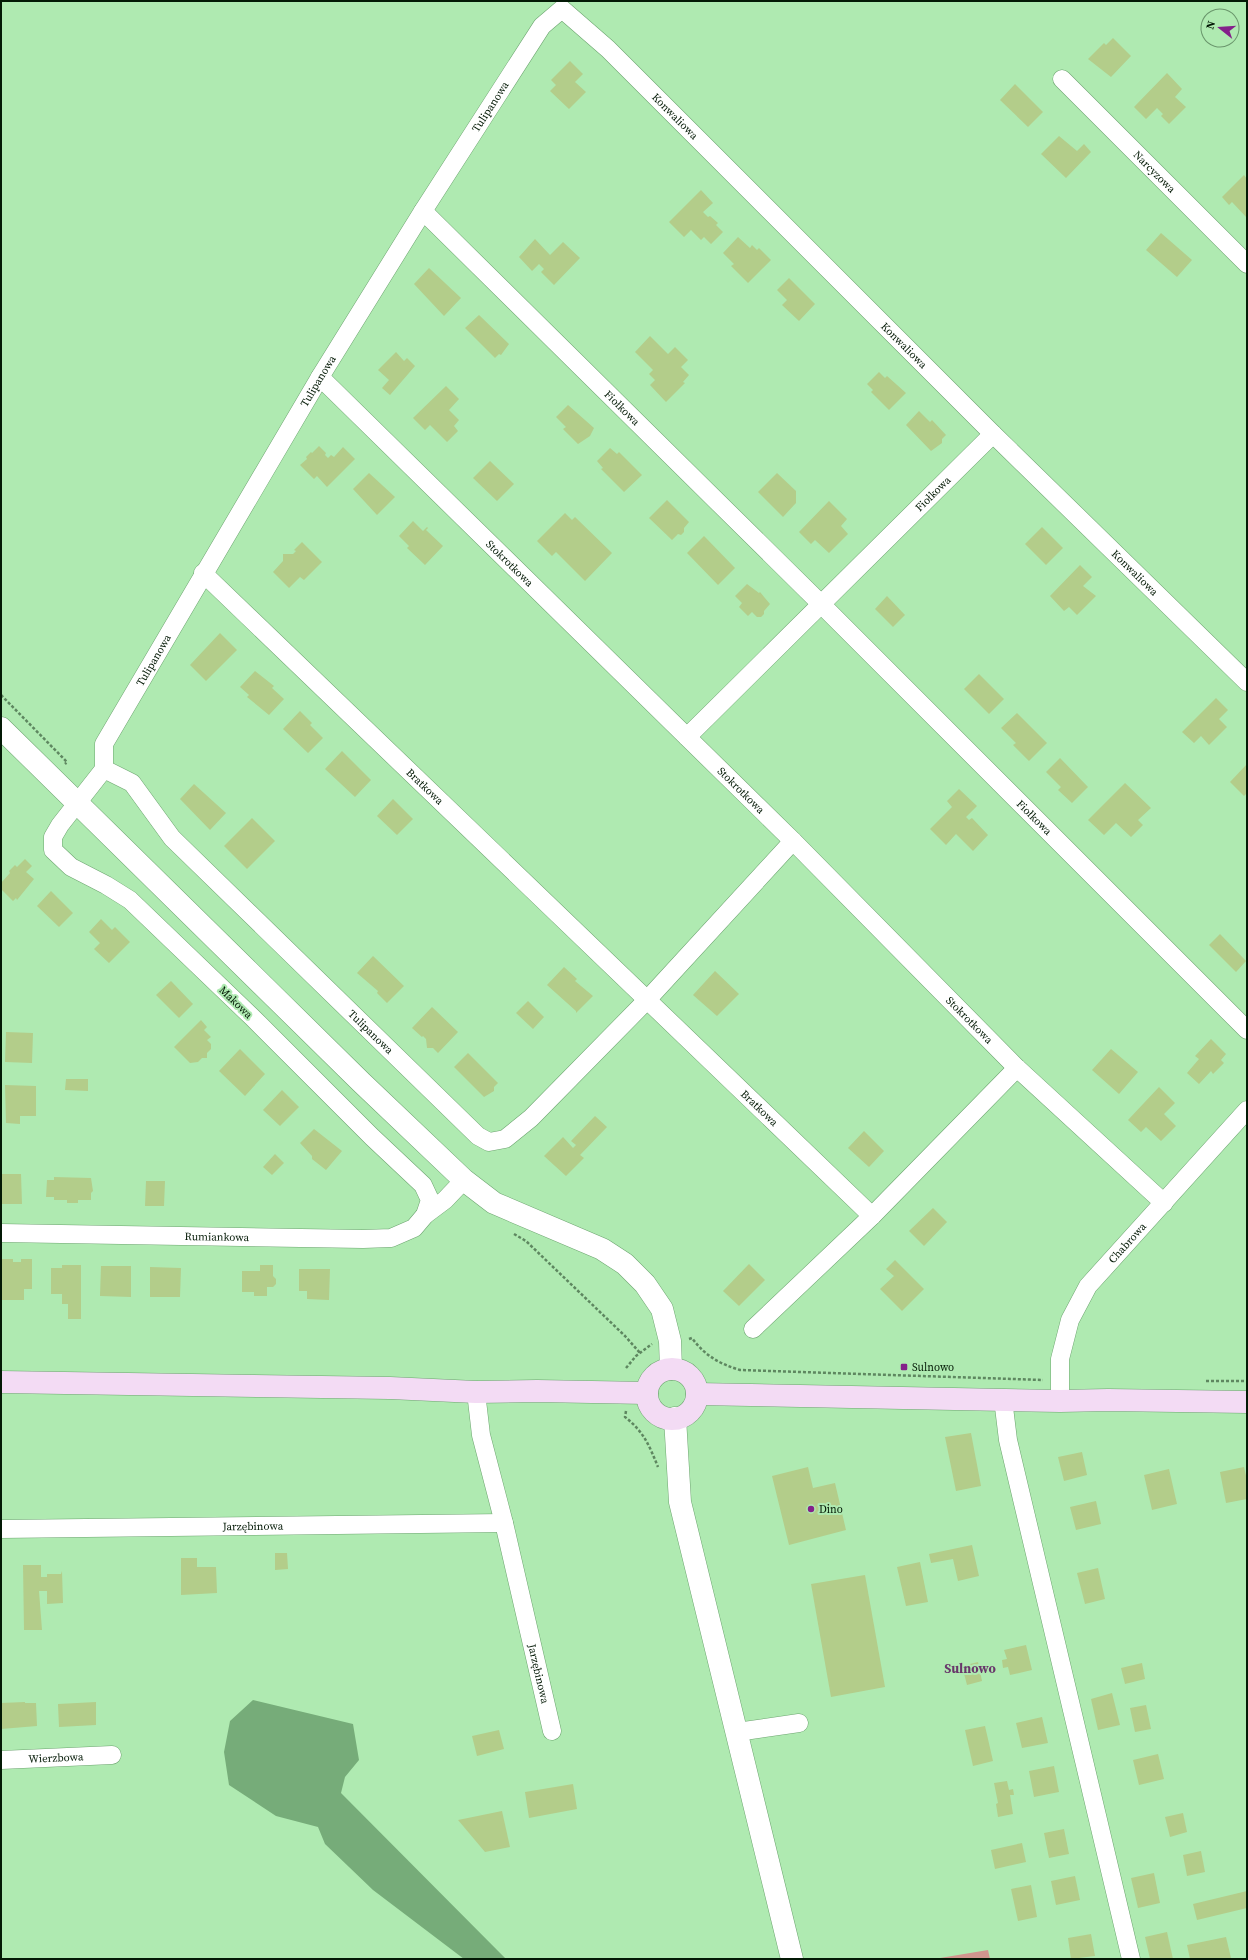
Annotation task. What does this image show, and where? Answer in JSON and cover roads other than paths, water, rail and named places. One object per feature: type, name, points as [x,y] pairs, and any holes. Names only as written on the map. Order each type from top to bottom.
[{"type":"main road","points":[[671,1369],[679,1370],[692,1379],[697,1394],[693,1407],[682,1416],[667,1418],[659,1415],[652,1409],[647,1393],[652,1379],[664,1370],[671,1369]]},
{"type":"main road","points":[[1,1382],[382,1388],[476,1392],[537,1391],[647,1393]]},
{"type":"main road","points":[[697,1394],[1060,1401],[1108,1400],[1247,1402]]},
{"type":"street","name":"Tulipanowa","points":[[562,9],[542,26],[423,211],[320,377],[203,573],[104,744],[104,769],[132,783],[172,838],[478,1136],[489,1142],[505,1139],[531,1118],[647,1000]]},
{"type":"street","name":"Konwaliowa","points":[[562,9],[614,55],[993,434],[1247,682]]},
{"type":"street","name":"Narcyzowa","points":[[1062,79],[1247,264]]},
{"type":"street","name":"Fiołkowa","points":[[423,211],[821,604],[1247,1030]]},
{"type":"street","name":"Stokrotkowa","points":[[320,377],[793,841],[1017,1068],[1164,1203]]},
{"type":"street","name":"Fiołkowa","points":[[687,737],[993,434]]},
{"type":"street","name":"Bratkowa","points":[[203,573],[872,1216]]},
{"type":"street","points":[[1,728],[361,1082],[464,1180],[494,1203],[602,1249],[625,1264],[645,1284],[662,1308],[670,1341],[671,1369]]},
{"type":"street","points":[[77,803],[104,769]]},
{"type":"street","name":"Makowa","points":[[77,803],[53,837],[53,850],[71,867],[106,885],[130,900],[253,1018],[422,1185],[430,1200],[425,1215]]},
{"type":"street","points":[[647,1000],[793,841]]},
{"type":"street","points":[[753,1329],[872,1216],[1017,1068]]},
{"type":"street","name":"Chabrowa","points":[[1060,1401],[1060,1359],[1070,1320],[1088,1286],[1247,1110]]},
{"type":"street","name":"Rumiankowa","points":[[1,1233],[363,1239],[391,1238],[414,1228],[425,1215],[445,1200],[464,1180]]},
{"type":"street","name":"Jarzębinowa","points":[[476,1392],[481,1435],[504,1523],[552,1731]]},
{"type":"street","points":[[1003,1399],[1008,1440],[1131,1959]]},
{"type":"street","points":[[675,1418],[680,1502],[792,1959]]},
{"type":"street","name":"Jarzębinowa","points":[[1,1529],[504,1523]]},
{"type":"street","points":[[737,1732],[799,1723]]},
{"type":"street","name":"Wierzbowa","points":[[1,1760],[112,1755]]},
{"type":"place","name":"Sulnowo","points":[[904,1367]]},
{"type":"place","name":"Dino","points":[[811,1509]]},
{"type":"district","name":"Sulnowo","points":[[970,1668]]}]
